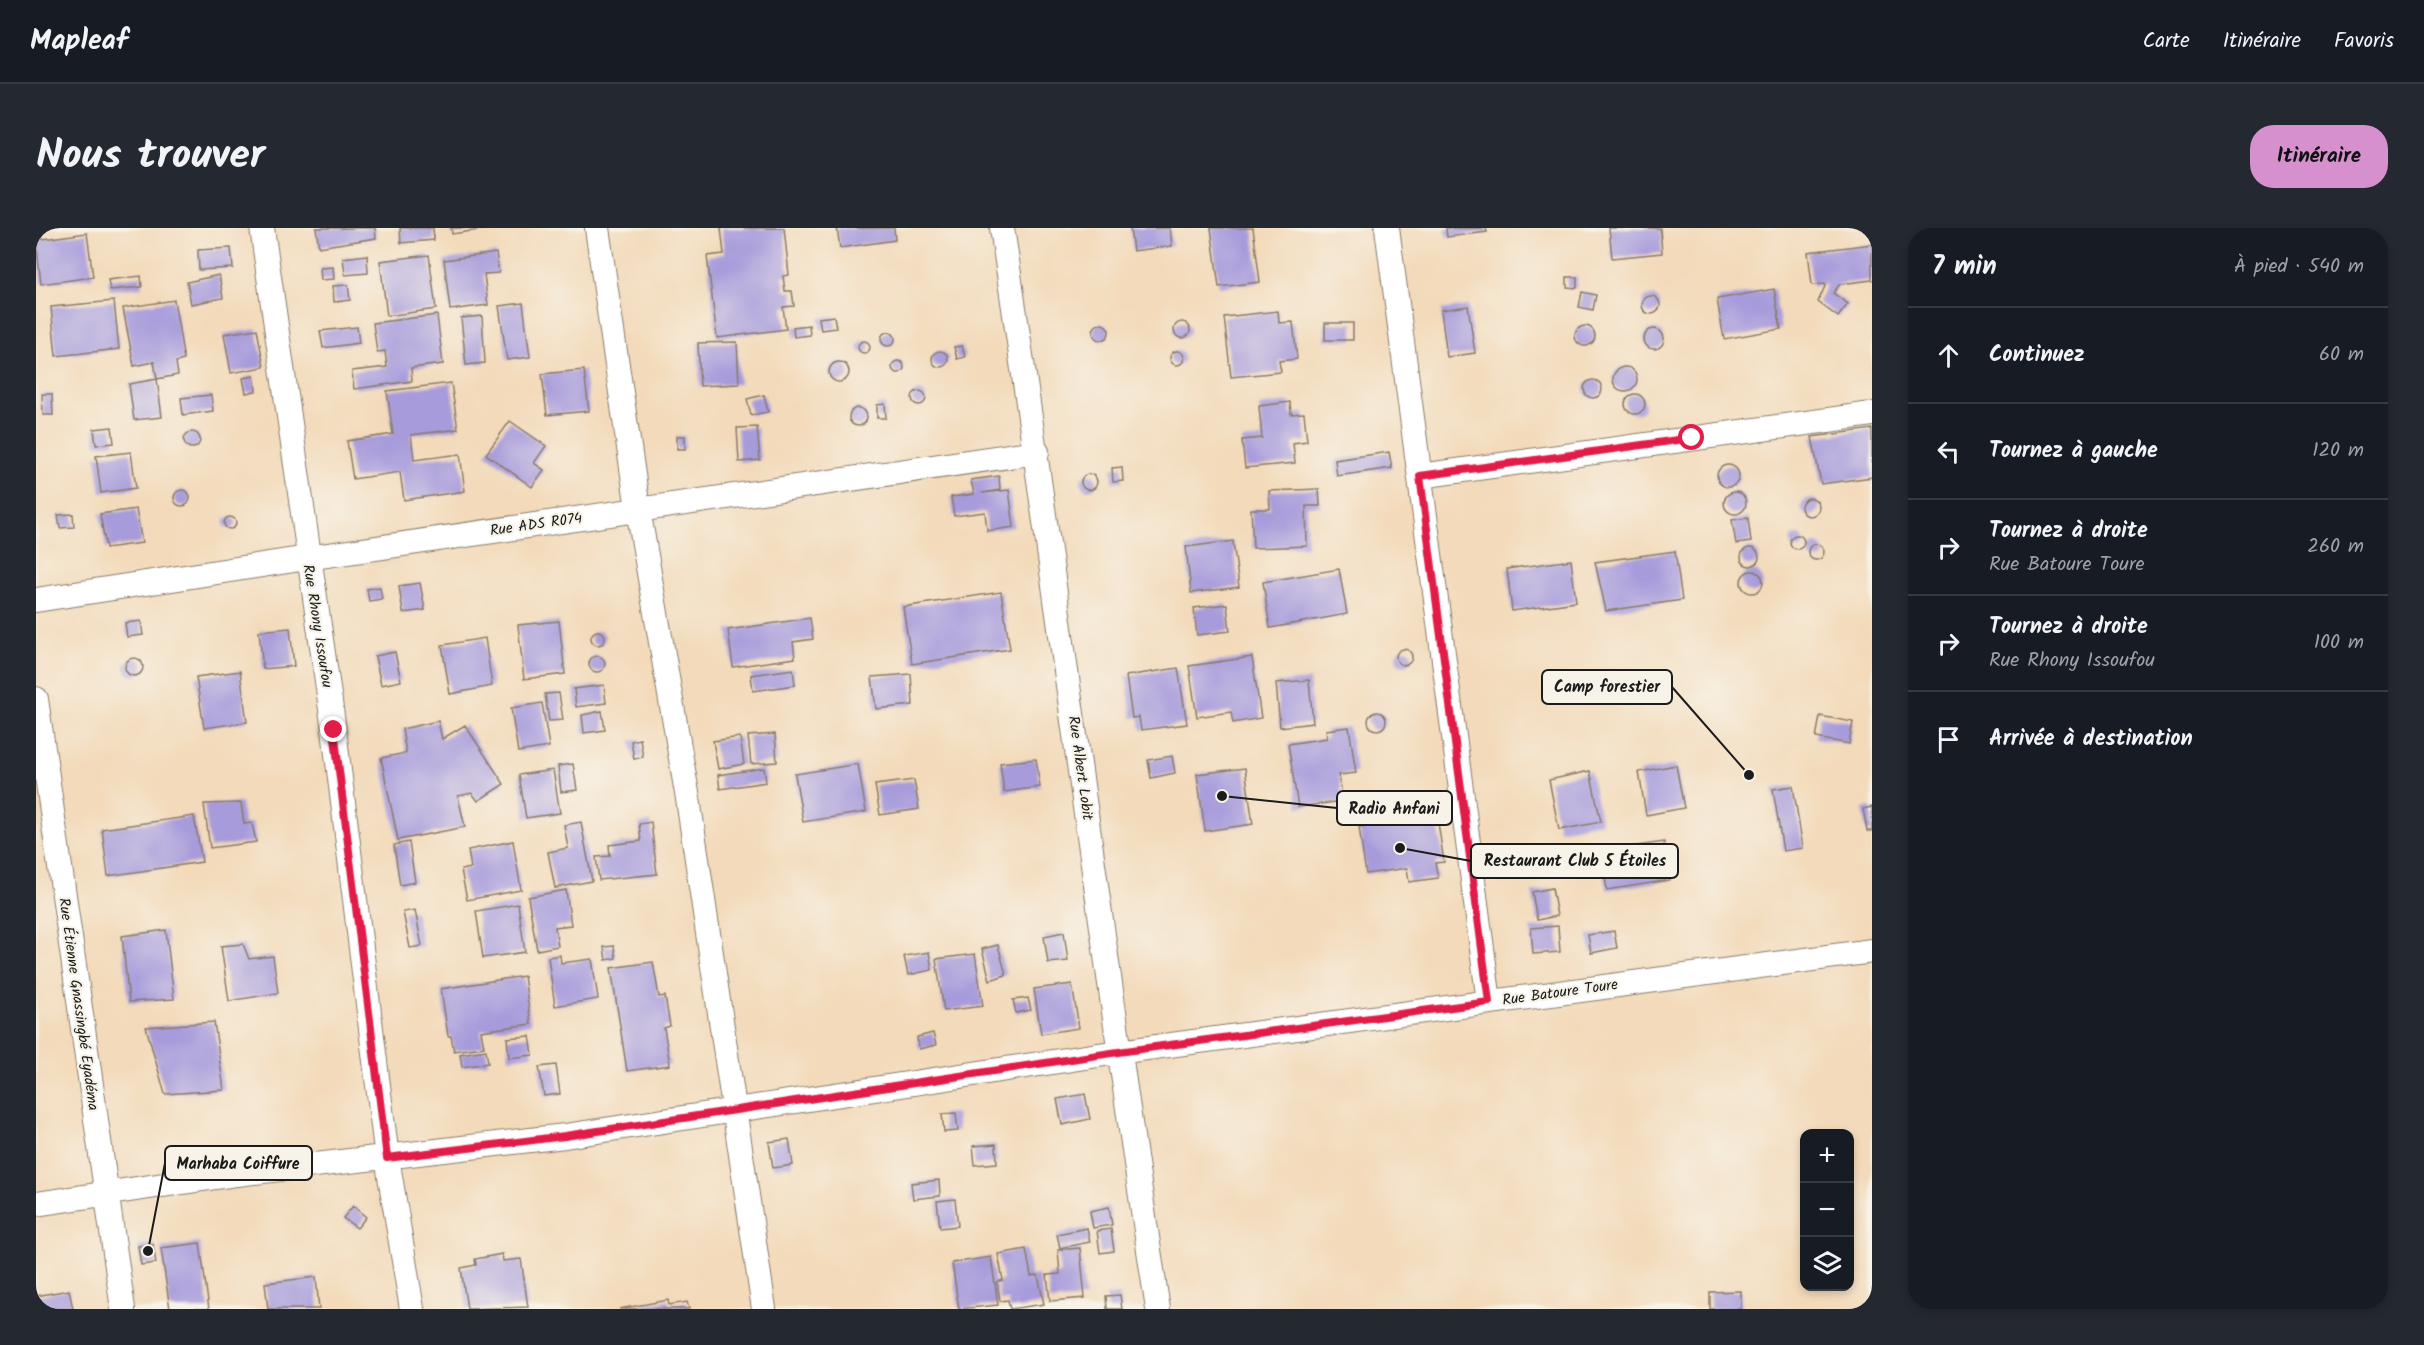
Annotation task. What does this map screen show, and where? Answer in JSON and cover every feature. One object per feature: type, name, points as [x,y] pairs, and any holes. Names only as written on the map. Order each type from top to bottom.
[{"type":"street","name":"Rue Rhony Issoufou","points":[[262,228],[307,558],[334,730],[387,1158],[412,1309]]},
{"type":"street","points":[[597,228],[638,509],[688,799],[764,1309]]},
{"type":"street","name":"Rue Albert Lobit","points":[[1002,228],[1036,452],[1118,1052],[1158,1309]]},
{"type":"street","points":[[1387,228],[1489,1002]]},
{"type":"street","points":[[1420,476],[1872,414]]},
{"type":"street","name":"Rue ADS R074","points":[[36,600],[638,509],[1036,452]]},
{"type":"street","name":"Rue Étienne Gnassingbé Eyadéma","points":[[36,699],[104,1193],[123,1309]]},
{"type":"street","name":"Rue Batoure Toure","points":[[36,1204],[237,1174],[565,1136],[1118,1052],[1872,951]]},
{"type":"building","points":[[316,228],[375,228],[376,238],[319,247]]},
{"type":"building","points":[[400,228],[433,228],[434,240],[401,243]]},
{"type":"building","points":[[451,228],[486,228],[487,229],[452,234]]},
{"type":"building","points":[[721,228],[784,228],[789,275],[783,276],[785,291],[792,291],[794,306],[783,307],[786,329],[717,338],[707,256],[724,254]]},
{"type":"building","points":[[837,228],[894,228],[895,240],[840,248]]},
{"type":"building","points":[[1130,228],[1170,228],[1172,246],[1133,251]]},
{"type":"building","points":[[1211,228],[1253,228],[1260,282],[1219,287]]},
{"type":"building","points":[[1446,228],[1486,228],[1487,232],[1447,237]]},
{"type":"building","points":[[1609,228],[1660,228],[1662,253],[1612,258]]},
{"type":"building","points":[[87,233],[93,277],[41,284],[36,240]]},
{"type":"building","points":[[1872,244],[1872,280],[1840,284],[1833,293],[1848,304],[1838,317],[1818,302],[1826,284],[1812,285],[1808,252]]},
{"type":"building","points":[[231,248],[233,268],[199,270],[198,250]]},
{"type":"building","points":[[496,253],[499,273],[484,274],[488,305],[450,310],[444,260]]},
{"type":"building","points":[[367,255],[368,273],[345,275],[343,258]]},
{"type":"building","points":[[429,255],[436,309],[387,316],[380,261]]},
{"type":"building","points":[[333,267],[334,279],[321,280],[320,268]]},
{"type":"building","points":[[219,275],[223,298],[191,304],[187,282]]},
{"type":"building","points":[[141,276],[142,287],[110,290],[108,280]]},
{"type":"building","points":[[1567,277],[1577,277],[1577,288],[1567,287]]},
{"type":"building","points":[[348,285],[350,300],[334,302],[333,286]]},
{"type":"building","points":[[1774,289],[1781,329],[1724,339],[1717,299]]},
{"type":"building","points":[[1582,292],[1596,295],[1593,310],[1579,307]]},
{"type":"building","points":[[1647,296],[1655,296],[1660,301],[1658,312],[1647,314],[1642,309],[1642,301]]},
{"type":"building","points":[[174,300],[184,360],[176,362],[178,375],[157,379],[154,362],[134,366],[123,308]]},
{"type":"building","points":[[114,301],[119,349],[56,356],[51,307]]},
{"type":"building","points":[[523,303],[530,357],[507,360],[499,306]]},
{"type":"building","points":[[1468,306],[1475,353],[1447,357],[1441,310]]},
{"type":"building","points":[[1278,311],[1279,323],[1293,322],[1297,359],[1279,361],[1281,372],[1231,377],[1224,317]]},
{"type":"building","points":[[437,315],[443,364],[411,368],[412,381],[354,389],[352,371],[387,367],[385,351],[377,352],[373,323]]},
{"type":"building","points":[[482,316],[485,363],[466,365],[461,318]]},
{"type":"building","points":[[834,316],[836,328],[821,330],[819,318]]},
{"type":"building","points":[[1182,322],[1188,324],[1190,330],[1188,336],[1182,338],[1176,336],[1174,330],[1176,324]]},
{"type":"building","points":[[1325,323],[1353,323],[1353,340],[1325,340]]},
{"type":"building","points":[[1101,324],[1107,326],[1109,332],[1107,338],[1101,340],[1095,338],[1093,332],[1095,326]]},
{"type":"building","points":[[809,325],[810,335],[794,337],[793,327]]},
{"type":"building","points":[[1585,326],[1592,329],[1595,336],[1592,343],[1585,346],[1578,343],[1575,336],[1578,329]]},
{"type":"building","points":[[357,327],[359,343],[323,348],[320,331]]},
{"type":"building","points":[[257,329],[264,367],[231,373],[224,334]]},
{"type":"building","points":[[1654,329],[1661,332],[1664,339],[1661,346],[1654,349],[1647,346],[1644,339],[1647,332]]},
{"type":"building","points":[[888,332],[893,334],[895,339],[893,344],[888,346],[883,344],[881,339],[883,334]]},
{"type":"building","points":[[866,341],[870,347],[866,353],[862,353],[858,345]]},
{"type":"building","points":[[737,342],[739,384],[700,386],[698,343]]},
{"type":"building","points":[[962,346],[965,357],[957,359],[954,347]]},
{"type":"building","points":[[940,351],[948,359],[940,367],[932,359]]},
{"type":"building","points":[[1174,351],[1180,351],[1184,358],[1180,365],[1174,365],[1170,361],[1170,355]]},
{"type":"building","points":[[900,361],[903,362],[903,372],[896,373],[893,372],[892,365],[893,362]]},
{"type":"building","points":[[839,362],[846,365],[849,372],[846,379],[839,382],[832,379],[829,372],[832,365]]},
{"type":"building","points":[[1625,367],[1633,371],[1637,379],[1633,387],[1625,391],[1617,387],[1613,379],[1617,371]]},
{"type":"building","points":[[584,370],[589,411],[547,415],[542,374]]},
{"type":"building","points":[[254,376],[256,391],[246,393],[243,378]]},
{"type":"building","points":[[157,379],[162,417],[134,420],[129,384]]},
{"type":"building","points":[[1589,380],[1597,380],[1602,385],[1600,396],[1589,398],[1584,393],[1584,385]]},
{"type":"building","points":[[451,383],[458,429],[411,435],[414,460],[460,454],[465,491],[404,500],[400,472],[353,479],[347,441],[393,434],[387,391]]},
{"type":"building","points":[[919,391],[924,393],[926,398],[924,403],[919,405],[914,403],[912,398],[914,393]]},
{"type":"building","points":[[42,394],[52,394],[53,415],[43,415]]},
{"type":"building","points":[[1635,394],[1642,397],[1645,404],[1642,411],[1635,414],[1628,411],[1625,404],[1628,397]]},
{"type":"building","points":[[211,395],[213,411],[183,415],[181,398]]},
{"type":"building","points":[[764,395],[768,412],[751,415],[747,399]]},
{"type":"building","points":[[1290,402],[1291,414],[1304,413],[1307,441],[1293,443],[1295,463],[1245,468],[1242,440],[1262,438],[1259,406]]},
{"type":"building","points":[[885,404],[886,418],[877,418],[877,405]]},
{"type":"building","points":[[858,408],[864,411],[867,417],[864,423],[858,426],[852,423],[849,417],[852,411]]},
{"type":"building","points":[[510,421],[546,446],[534,463],[544,470],[532,487],[486,454]]},
{"type":"building","points":[[112,427],[114,443],[96,445],[94,429]]},
{"type":"building","points":[[757,427],[760,460],[739,462],[737,428]]},
{"type":"building","points":[[1872,429],[1872,477],[1821,484],[1812,437]]},
{"type":"building","points":[[189,432],[195,432],[200,440],[198,446],[189,448],[184,443],[184,437]]},
{"type":"building","points":[[677,436],[685,436],[685,449],[677,449]]},
{"type":"building","points":[[131,452],[136,488],[101,493],[96,456]]},
{"type":"building","points":[[1389,452],[1392,468],[1337,476],[1335,460]]},
{"type":"building","points":[[1728,465],[1736,468],[1739,476],[1736,484],[1728,487],[1720,484],[1717,476],[1720,468]]},
{"type":"building","points":[[1122,467],[1123,481],[1113,482],[1112,468]]},
{"type":"building","points":[[1089,474],[1097,482],[1089,490],[1081,482]]},
{"type":"building","points":[[999,476],[1000,490],[982,493],[1009,490],[1014,527],[987,531],[985,512],[954,516],[951,497],[974,494],[971,480]]},
{"type":"building","points":[[1319,489],[1320,506],[1306,506],[1307,546],[1253,548],[1251,509],[1270,509],[1269,491]]},
{"type":"building","points":[[179,490],[185,490],[190,498],[188,504],[179,506],[174,501],[174,495]]},
{"type":"building","points":[[1735,492],[1745,499],[1746,503],[1739,513],[1735,514],[1725,507],[1724,503],[1731,493]]},
{"type":"building","points":[[1810,498],[1816,501],[1819,507],[1816,513],[1810,516],[1804,513],[1801,507],[1804,501]]},
{"type":"building","points":[[136,509],[142,543],[106,548],[100,514]]},
{"type":"building","points":[[73,514],[74,527],[60,528],[58,515]]},
{"type":"building","points":[[232,517],[235,518],[235,528],[228,529],[225,528],[224,521],[225,518]]},
{"type":"building","points":[[1748,518],[1751,542],[1736,544],[1732,520]]},
{"type":"building","points":[[1797,535],[1802,537],[1804,542],[1802,547],[1797,549],[1792,547],[1790,542],[1792,537]]},
{"type":"building","points":[[1233,541],[1239,587],[1191,593],[1186,547]]},
{"type":"building","points":[[1813,544],[1819,544],[1824,552],[1822,558],[1813,560],[1808,555],[1808,549]]},
{"type":"building","points":[[1746,548],[1754,548],[1759,553],[1757,564],[1746,566],[1741,561],[1741,553]]},
{"type":"building","points":[[1675,551],[1682,600],[1606,611],[1595,562]]},
{"type":"building","points":[[1571,560],[1576,602],[1512,611],[1507,569]]},
{"type":"building","points":[[1339,569],[1347,614],[1270,628],[1263,582]]},
{"type":"building","points":[[1752,571],[1760,574],[1763,582],[1760,590],[1752,593],[1744,590],[1741,582],[1744,574]]},
{"type":"building","points":[[420,583],[425,610],[403,613],[399,586]]},
{"type":"building","points":[[380,587],[382,599],[369,601],[367,589]]},
{"type":"building","points":[[1001,592],[1010,649],[912,664],[903,607]]},
{"type":"building","points":[[1227,604],[1230,631],[1197,635],[1194,608]]},
{"type":"building","points":[[810,618],[813,639],[793,642],[795,658],[733,667],[728,630]]},
{"type":"building","points":[[141,621],[143,635],[127,637],[125,623]]},
{"type":"building","points":[[559,621],[565,674],[524,679],[518,625]]},
{"type":"building","points":[[290,628],[294,666],[263,669],[259,631]]},
{"type":"building","points":[[595,631],[601,631],[605,638],[601,645],[595,645],[591,641],[591,635]]},
{"type":"building","points":[[485,638],[492,686],[450,694],[442,645]]},
{"type":"building","points":[[1404,649],[1410,651],[1412,657],[1410,663],[1404,665],[1398,663],[1396,657],[1398,651]]},
{"type":"building","points":[[395,652],[401,681],[381,685],[375,656]]},
{"type":"building","points":[[597,656],[603,658],[605,664],[603,670],[597,672],[591,670],[589,664],[591,658]]},
{"type":"building","points":[[1252,657],[1261,718],[1233,723],[1231,712],[1197,717],[1189,666]]},
{"type":"building","points":[[134,658],[140,661],[143,667],[140,673],[134,676],[128,673],[125,667],[128,661]]},
{"type":"building","points":[[1178,668],[1187,724],[1141,730],[1139,717],[1132,718],[1126,676]]},
{"type":"building","points":[[793,669],[795,685],[753,691],[751,675]]},
{"type":"building","points":[[240,671],[247,722],[204,728],[196,677]]},
{"type":"building","points":[[911,674],[913,705],[876,709],[872,677]]},
{"type":"building","points":[[1309,680],[1313,723],[1280,727],[1276,683]]},
{"type":"building","points":[[604,685],[606,703],[576,707],[574,689]]},
{"type":"building","points":[[559,693],[563,720],[549,721],[545,694]]},
{"type":"building","points":[[542,703],[549,747],[518,752],[511,708]]},
{"type":"building","points":[[602,711],[605,730],[584,733],[582,715]]},
{"type":"building","points":[[1377,712],[1383,715],[1386,721],[1383,727],[1377,730],[1371,727],[1368,721],[1371,715]]},
{"type":"building","points":[[1820,716],[1853,722],[1849,744],[1816,738]]},
{"type":"building","points":[[438,721],[442,739],[465,725],[504,784],[478,801],[472,793],[458,796],[465,827],[398,840],[381,758],[406,753],[402,729]]},
{"type":"building","points":[[1349,727],[1356,773],[1339,775],[1343,801],[1298,807],[1288,744],[1327,738],[1326,730]]},
{"type":"building","points":[[775,734],[777,762],[751,764],[748,736]]},
{"type":"building","points":[[740,737],[744,764],[718,769],[713,741]]},
{"type":"building","points":[[640,739],[643,757],[634,759],[631,741]]},
{"type":"building","points":[[1172,756],[1175,773],[1151,778],[1148,760]]},
{"type":"building","points":[[1036,759],[1040,787],[1004,792],[1000,763]]},
{"type":"building","points":[[573,764],[577,790],[561,792],[558,766]]},
{"type":"building","points":[[858,764],[866,812],[803,822],[795,774]]},
{"type":"building","points":[[1676,765],[1684,808],[1646,815],[1639,772]]},
{"type":"building","points":[[764,768],[766,782],[720,789],[718,775]]},
{"type":"building","points":[[1245,768],[1253,824],[1205,831],[1197,774]]},
{"type":"building","points":[[553,770],[560,813],[526,818],[519,775]]},
{"type":"building","points":[[1590,771],[1601,822],[1559,830],[1549,780]]},
{"type":"building","points":[[914,780],[919,809],[880,815],[875,785]]},
{"type":"building","points":[[1793,786],[1803,848],[1783,851],[1773,789]]},
{"type":"building","points":[[241,803],[244,824],[252,823],[256,842],[210,848],[204,804]]},
{"type":"building","points":[[1872,807],[1872,831],[1867,831],[1863,809]]},
{"type":"building","points":[[194,816],[202,862],[108,876],[102,829]]},
{"type":"building","points":[[1437,816],[1444,862],[1435,863],[1438,878],[1409,882],[1407,868],[1366,874],[1359,827]]},
{"type":"building","points":[[581,822],[592,881],[555,888],[548,852],[568,848],[564,825]]},
{"type":"building","points":[[651,822],[657,874],[599,880],[596,857],[610,856],[609,845],[641,841],[639,824]]},
{"type":"building","points":[[513,841],[521,890],[467,900],[461,870],[471,868],[468,850]]},
{"type":"building","points":[[409,842],[415,882],[400,885],[394,845]]},
{"type":"building","points":[[1664,842],[1670,880],[1607,890],[1601,851]]},
{"type":"building","points":[[1552,888],[1557,916],[1537,920],[1532,892]]},
{"type":"building","points":[[566,890],[571,925],[555,927],[558,946],[537,950],[528,897]]},
{"type":"building","points":[[518,904],[525,952],[483,958],[476,911]]},
{"type":"building","points":[[415,910],[422,946],[410,948],[403,912]]},
{"type":"building","points":[[1558,926],[1560,952],[1533,954],[1531,928]]},
{"type":"building","points":[[166,930],[174,999],[129,1002],[122,936]]},
{"type":"building","points":[[1614,931],[1617,948],[1591,953],[1588,935]]},
{"type":"building","points":[[1064,932],[1068,961],[1048,963],[1044,936]]},
{"type":"building","points":[[243,944],[249,959],[273,956],[278,993],[229,1001],[221,946]]},
{"type":"building","points":[[998,945],[1006,975],[990,980],[982,949]]},
{"type":"building","points":[[614,946],[616,958],[606,960],[604,947]]},
{"type":"building","points":[[929,952],[932,970],[908,975],[904,956]]},
{"type":"building","points":[[975,954],[983,1006],[944,1011],[936,959]]},
{"type":"building","points":[[560,955],[561,963],[592,959],[598,999],[555,1006],[548,957]]},
{"type":"building","points":[[653,962],[659,997],[665,996],[670,1026],[664,1028],[670,1065],[627,1071],[611,968]]},
{"type":"building","points":[[524,976],[531,1024],[481,1031],[484,1047],[454,1051],[451,1036],[448,1036],[441,989]]},
{"type":"building","points":[[1072,984],[1079,1028],[1041,1034],[1034,989]]},
{"type":"building","points":[[1028,998],[1031,1010],[1016,1013],[1013,1000]]},
{"type":"building","points":[[214,1022],[224,1090],[165,1094],[146,1027]]},
{"type":"building","points":[[933,1033],[936,1045],[919,1049],[917,1037]]},
{"type":"building","points":[[530,1036],[533,1055],[509,1058],[507,1038]]},
{"type":"building","points":[[486,1050],[488,1063],[462,1067],[460,1054]]},
{"type":"building","points":[[556,1065],[560,1094],[544,1096],[539,1067]]},
{"type":"building","points":[[1085,1094],[1090,1119],[1062,1125],[1057,1099]]},
{"type":"building","points":[[956,1113],[958,1131],[944,1132],[942,1114]]},
{"type":"building","points":[[789,1139],[793,1165],[773,1168],[769,1142]]},
{"type":"building","points":[[996,1144],[997,1163],[975,1165],[973,1146]]},
{"type":"building","points":[[939,1180],[940,1196],[913,1199],[911,1183]]},
{"type":"building","points":[[955,1199],[958,1226],[940,1228],[937,1201]]},
{"type":"building","points":[[353,1206],[366,1217],[357,1228],[343,1218]]},
{"type":"building","points":[[1109,1207],[1112,1225],[1093,1228],[1090,1211]]},
{"type":"building","points":[[1087,1228],[1090,1242],[1060,1248],[1057,1234]]},
{"type":"building","points":[[1111,1229],[1114,1251],[1100,1253],[1097,1231]]},
{"type":"building","points":[[200,1243],[209,1309],[170,1309],[161,1248]]},
{"type":"building","points":[[153,1244],[156,1263],[141,1265],[138,1246]]},
{"type":"building","points":[[1080,1248],[1085,1298],[1050,1301],[1047,1275],[1060,1274],[1058,1250]]},
{"type":"building","points":[[1026,1249],[1031,1276],[1038,1275],[1044,1304],[1010,1309],[1008,1300],[1000,1301],[997,1282],[1003,1280],[998,1254]]},
{"type":"building","points":[[502,1254],[503,1261],[521,1259],[528,1307],[467,1309],[461,1268],[476,1265],[475,1259]]},
{"type":"building","points":[[991,1257],[998,1305],[959,1309],[952,1263]]},
{"type":"building","points":[[316,1277],[319,1309],[268,1309],[265,1283]]},
{"type":"building","points":[[69,1290],[73,1309],[36,1309],[36,1296]]},
{"type":"building","points":[[1741,1291],[1741,1309],[1710,1309],[1710,1292]]},
{"type":"building","points":[[1120,1295],[1122,1309],[1107,1309],[1106,1296]]},
{"type":"building","points":[[668,1300],[669,1305],[687,1302],[689,1309],[619,1309]]},
{"type":"place","name":"Camp forestier","points":[[1749,775]]},
{"type":"place","name":"Radio Anfani","points":[[1222,796]]},
{"type":"place","name":"Restaurant Club 5 Étoiles","points":[[1400,848]]},
{"type":"place","name":"Marhaba Coiffure","points":[[148,1251]]},
{"type":"route","points":[[334,730],[387,1158],[565,1136],[1118,1052],[1489,1002],[1420,476],[1692,438]]}]
